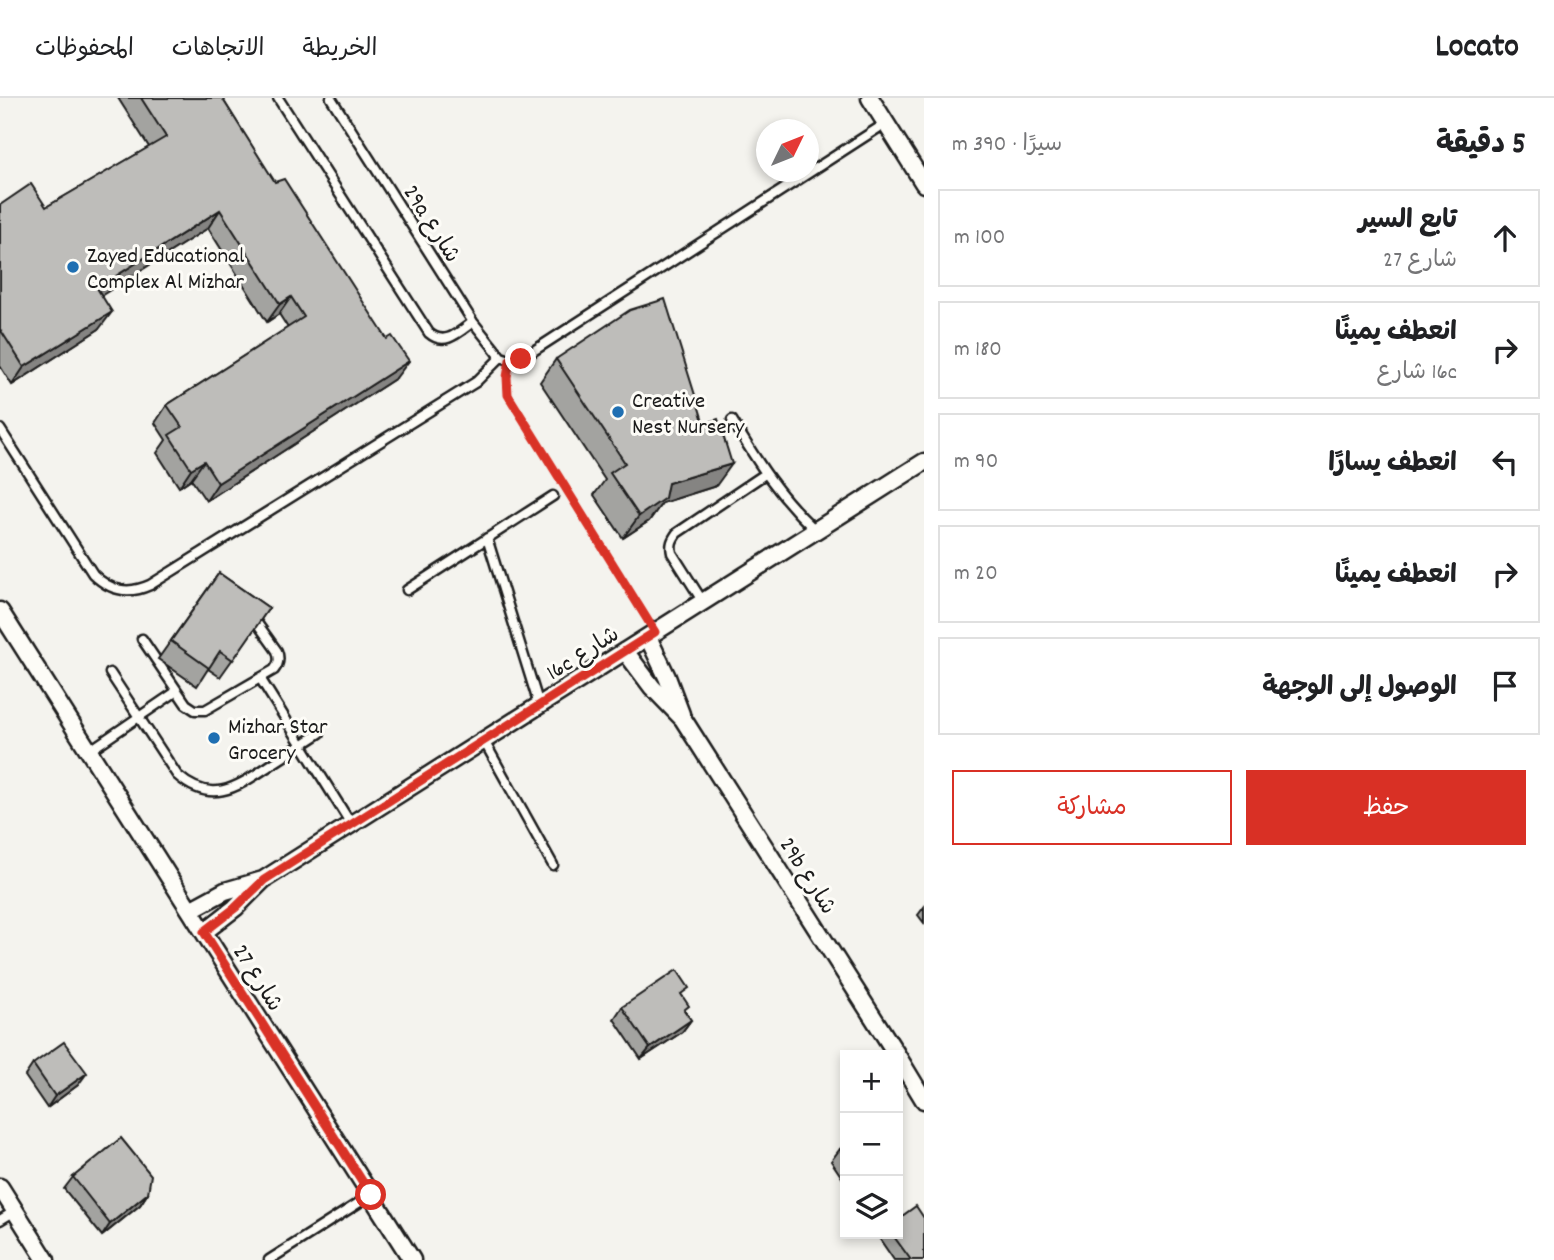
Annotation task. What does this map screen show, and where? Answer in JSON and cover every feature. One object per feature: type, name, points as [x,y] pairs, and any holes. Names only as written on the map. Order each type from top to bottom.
[{"type":"street","points":[[870,98],[924,184]]},
{"type":"street","name":"16c شارع","points":[[204,932],[235,908],[264,880],[924,462]]},
{"type":"street","name":"شارع 27","points":[[0,611],[412,1260]]},
{"type":"street","name":"29b شارع","points":[[651,635],[682,719]]},
{"type":"street","name":"29b شارع","points":[[625,651],[652,687],[682,719],[893,1050]]},
{"type":"street","name":"16c شارع","points":[[190,910],[225,891],[264,880]]},
{"type":"street","name":"29b شارع","points":[[903,1062],[918,1077],[924,1100]]},
{"type":"street","points":[[0,1187],[47,1260]]},
{"type":"lane","points":[[278,98],[429,333],[438,340],[449,339],[474,322]]},
{"type":"lane","name":"29a شارع","points":[[331,98],[474,322],[506,359]]},
{"type":"lane","points":[[0,429],[93,574],[111,588],[131,591],[150,586],[476,382],[506,359],[521,359],[886,123]]},
{"type":"lane","points":[[732,420],[765,474],[815,530]]},
{"type":"lane","points":[[703,602],[672,553],[673,539],[677,533],[765,474]]},
{"type":"lane","points":[[407,590],[552,496]]},
{"type":"lane","points":[[487,538],[539,705]]},
{"type":"lane","points":[[142,639],[190,708],[205,710],[277,666],[279,656],[249,611]]},
{"type":"lane","points":[[110,673],[177,775],[204,790],[215,792],[235,788],[320,733]]},
{"type":"lane","points":[[260,678],[351,824]]},
{"type":"lane","points":[[89,751],[177,691]]},
{"type":"lane","points":[[484,740],[553,865]]},
{"type":"lane","points":[[269,1260],[371,1195]]},
{"type":"lane","points":[[0,1220],[15,1211]]},
{"type":"path","points":[[506,359],[511,399],[651,635]]},
{"type":"building","name":"Zayed Educational Complex Al Mizhar","points":[[141,98],[222,98],[275,182],[284,179],[387,339],[392,336],[409,361],[218,483],[204,461],[191,469],[169,435],[182,427],[167,405],[304,317],[291,297],[280,304],[220,210],[97,288],[112,312],[24,367],[0,329],[0,205],[31,184],[46,207],[166,137]]},
{"type":"building","name":"Creative Nest Nursery","points":[[665,299],[704,424],[718,419],[732,464],[668,483],[665,498],[639,516],[610,473],[625,463],[556,359],[630,310]]},
{"type":"building","points":[[219,573],[269,608],[233,660],[220,651],[209,668],[171,641]]},
{"type":"building","points":[[677,970],[689,988],[681,994],[689,1006],[684,1010],[691,1020],[650,1048],[622,1007]]},
{"type":"building","points":[[64,1042],[87,1073],[55,1096],[33,1064]]},
{"type":"building","points":[[121,1138],[151,1175],[148,1193],[110,1224],[73,1177]]},
{"type":"building","points":[[916,1206],[924,1218],[924,1260],[911,1260],[896,1239],[903,1239],[903,1215]]},
{"type":"place","name":"Zayed Educational Complex Al Mizhar","points":[[73,267]]},
{"type":"place","name":"Creative Nest Nursery","points":[[618,412]]},
{"type":"place","name":"Mizhar Star Grocery","points":[[214,738]]},
{"type":"route","points":[[371,1195],[204,932],[220,921],[264,880],[655,632],[508,395],[510,360],[521,359]]}]
